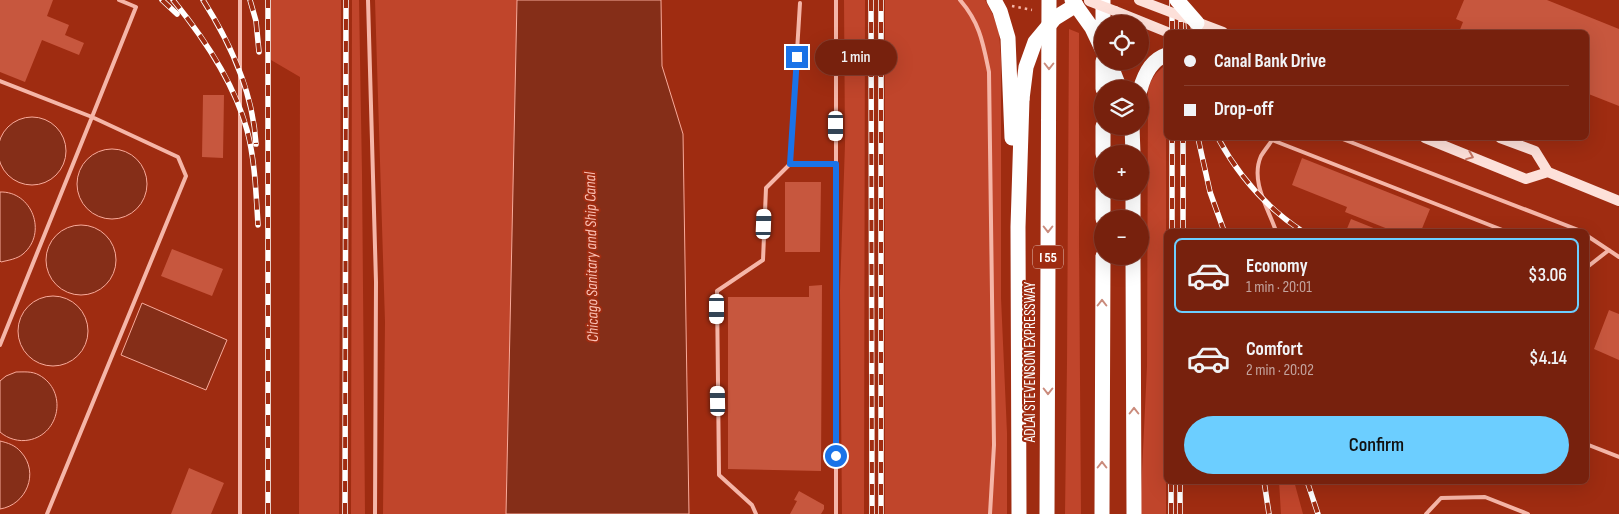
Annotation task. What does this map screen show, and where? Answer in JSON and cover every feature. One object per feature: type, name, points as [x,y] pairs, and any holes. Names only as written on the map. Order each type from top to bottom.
[{"type":"highway","points":[[994,0],[1000,11],[1008,38],[1016,99],[1019,514]]},
{"type":"highway","name":"ADLAI STEVENSON EXPRESSWAY","points":[[1047,514],[1049,0]]},
{"type":"highway","points":[[1177,0],[1197,23]]},
{"type":"highway","points":[[1016,99],[1035,42],[1055,18],[1092,2]]},
{"type":"highway","points":[[1092,2],[1098,15]]},
{"type":"highway","points":[[1092,2],[1092,28],[1094,32]]},
{"type":"highway","points":[[1143,80],[1151,66],[1164,56]]},
{"type":"highway","points":[[1102,265],[1102,514]]},
{"type":"highway","points":[[1133,265],[1134,514]]},
{"type":"main road","points":[[1139,0],[1217,30]]},
{"type":"main road","points":[[1092,2],[1164,31]]},
{"type":"main road","points":[[1430,140],[1526,179],[1548,172]]},
{"type":"main road","points":[[1505,140],[1535,151],[1548,172],[1619,201]]},
{"type":"lane","points":[[0,346],[136,7],[120,0]]},
{"type":"lane","points":[[240,0],[240,514]]},
{"type":"lane","points":[[368,0],[376,282],[375,514]]},
{"type":"lane","points":[[836,0],[836,514]]},
{"type":"lane","points":[[960,0],[969,10],[980,32],[989,72],[994,445],[990,514]]},
{"type":"lane","points":[[756,514],[752,505],[719,475],[717,291],[763,260],[766,188],[790,164],[800,3]]},
{"type":"lane","points":[[0,81],[92,117],[178,157],[186,176],[48,514]]},
{"type":"lane","points":[[1272,140],[1261,157],[1257,172],[1260,191],[1275,229]]},
{"type":"lane","points":[[1276,140],[1500,229]]},
{"type":"lane","points":[[1345,140],[1577,229]]},
{"type":"lane","points":[[790,164],[836,164]]},
{"type":"lane","points":[[1589,236],[1619,257]]},
{"type":"lane","points":[[1589,266],[1608,250]]},
{"type":"lane","points":[[1589,445],[1619,457]]},
{"type":"lane","points":[[1426,514],[1441,498],[1485,497],[1528,514]]},
{"type":"path","points":[[1012,6],[1032,10]]},
{"type":"shaded area","points":[[271,0],[341,0],[339,514],[299,514],[300,77],[271,60]]},
{"type":"shaded area","points":[[352,0],[359,0],[365,514],[351,514]]},
{"type":"shaded area","points":[[375,0],[517,0],[506,514],[383,514],[385,322]]},
{"type":"shaded area","points":[[844,0],[865,0],[864,514],[842,514],[840,291],[845,144]]},
{"type":"shaded area","points":[[885,0],[985,0],[993,15],[999,33],[1001,59],[1001,298],[1007,433],[1007,514],[885,514]]},
{"type":"shaded area","points":[[1069,29],[1079,33],[1081,514],[1065,514]]},
{"type":"shaded area","points":[[1164,66],[1166,229],[1164,229],[1164,484],[1166,484],[1166,514],[1140,514],[1147,366],[1149,87],[1154,76]]},
{"type":"shaded area","points":[[1279,484],[1295,484],[1303,514],[1281,514]]},
{"type":"water","name":"Chicago Sanitary and Ship Canal","points":[[517,0],[661,0],[662,66],[683,134],[689,514],[506,514]]},
{"type":"water","points":[[25,117],[39,117],[51,122],[61,132],[66,144],[66,158],[61,170],[51,180],[39,185],[25,185],[13,180],[3,170],[-1,161],[-1,141],[3,132],[13,122]]},
{"type":"water","points":[[112,149],[131,155],[141,165],[147,184],[141,203],[131,213],[112,219],[93,213],[83,203],[77,184],[83,165],[93,155]]},
{"type":"water","points":[[0,192],[21,198],[33,215],[35,225],[31,245],[23,254],[1,262],[0,261]]},
{"type":"water","points":[[81,225],[100,231],[110,241],[116,260],[110,279],[100,289],[81,295],[62,289],[52,279],[46,260],[52,241],[62,231]]},
{"type":"water","points":[[53,296],[72,302],[82,312],[88,331],[82,350],[72,360],[53,366],[34,360],[24,350],[18,331],[24,312],[34,302]]},
{"type":"water","points":[[142,303],[227,340],[206,390],[121,355]]},
{"type":"water","points":[[16,372],[31,372],[39,375],[48,382],[54,391],[57,401],[53,421],[48,430],[40,436],[29,440],[21,441],[0,432],[0,381]]},
{"type":"water","points":[[0,441],[14,446],[21,452],[27,460],[30,478],[23,495],[9,506],[0,509]]},
{"type":"building","points":[[0,0],[53,0],[47,16],[69,25],[65,35],[84,43],[79,55],[42,40],[25,82],[0,72]]},
{"type":"building","points":[[1464,0],[1547,0],[1619,29],[1619,106],[1589,94],[1589,30],[1460,30],[1463,22],[1456,19]]},
{"type":"building","points":[[203,95],[224,95],[223,158],[202,157]]},
{"type":"building","points":[[1302,158],[1430,209],[1422,229],[1388,229],[1345,212],[1347,207],[1292,185]]},
{"type":"building","points":[[785,182],[821,182],[820,252],[785,252]]},
{"type":"building","points":[[1351,219],[1376,229],[1347,229]]},
{"type":"building","points":[[172,249],[223,269],[212,296],[161,276]]},
{"type":"building","points":[[822,285],[821,471],[728,469],[728,297],[809,297],[809,286]]},
{"type":"building","points":[[1609,310],[1619,314],[1619,360],[1594,349]]},
{"type":"building","points":[[189,468],[224,483],[211,514],[171,514]]},
{"type":"building","points":[[799,491],[824,505],[821,514],[790,514],[797,501],[794,500]]},
{"type":"railway","points":[[162,0],[177,14]]},
{"type":"railway","points":[[173,0],[217,61],[241,112],[252,153],[258,225]]},
{"type":"railway","points":[[203,0],[223,34],[239,69],[250,106],[256,144]]},
{"type":"railway","points":[[250,0],[256,21],[259,52]]},
{"type":"railway","points":[[268,0],[268,514]]},
{"type":"railway","points":[[345,514],[346,0]]},
{"type":"railway","points":[[871,0],[872,514]]},
{"type":"railway","points":[[881,0],[881,514]]},
{"type":"railway","points":[[1172,0],[1172,30]]},
{"type":"railway","points":[[1181,0],[1181,30]]},
{"type":"railway","points":[[1188,19],[1189,30]]},
{"type":"railway","points":[[1172,140],[1172,229]]},
{"type":"railway","points":[[1183,140],[1183,229]]},
{"type":"railway","points":[[1198,140],[1210,192],[1223,229]]},
{"type":"railway","points":[[1219,140],[1254,190],[1277,212],[1299,229]]},
{"type":"railway","points":[[1171,484],[1171,514]]},
{"type":"railway","points":[[1180,484],[1180,514]]},
{"type":"railway","points":[[1264,484],[1269,514]]},
{"type":"railway","points":[[1308,484],[1318,514]]},
{"type":"route","points":[[797,57],[790,164],[836,164],[836,456]]}]
